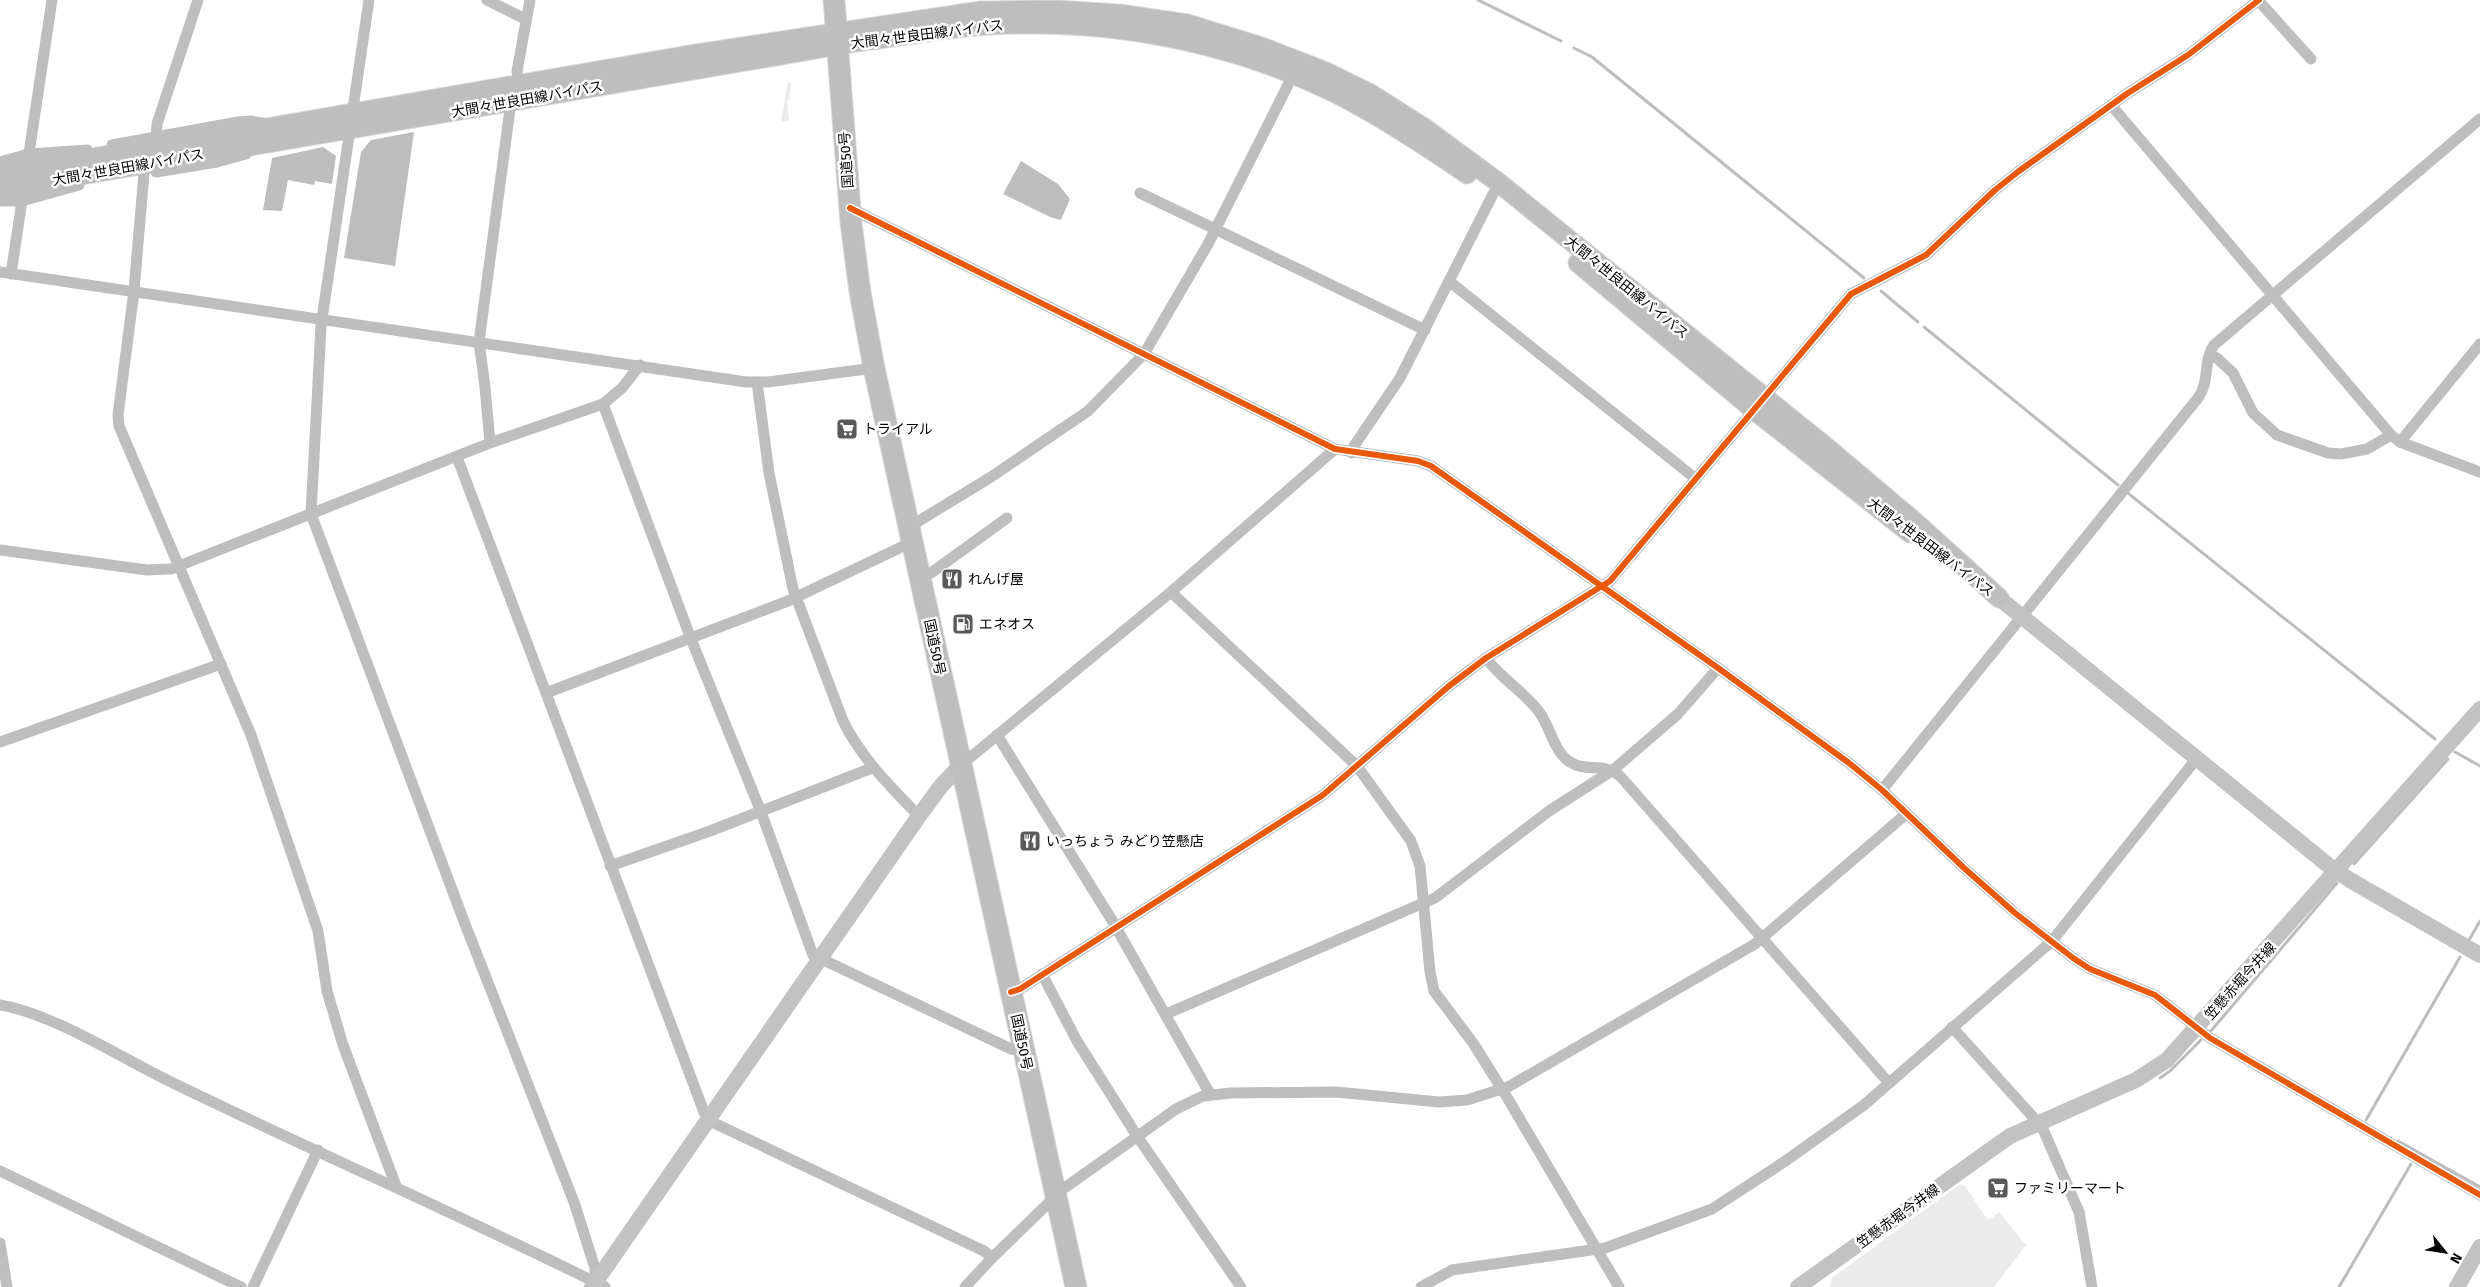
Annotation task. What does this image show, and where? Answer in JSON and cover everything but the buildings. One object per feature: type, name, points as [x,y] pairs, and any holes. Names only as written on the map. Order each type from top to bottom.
[{"type":"highway","name":"国道50号","points":[[834,0],[850,208],[860,292],[874,368],[1076,1287]]},
{"type":"main road","name":"大間々世良田線バイパス","points":[[0,174],[275,126],[352,122],[509,102],[981,11],[1084,6],[1152,18],[1220,33],[1324,71],[1371,94],[1423,127],[1499,183],[1904,529],[1999,598]]},
{"type":"main road","name":"大間々世良田線バイパス","points":[[0,189],[265,144],[352,122],[519,85],[836,39],[959,27],[1018,24],[1081,25],[1128,30],[1219,49],[1293,75],[1341,96],[1391,124],[1493,194],[1759,404]]},
{"type":"street","points":[[28,159],[52,0]]},
{"type":"street","points":[[156,137],[157,124],[198,0]]},
{"type":"street","points":[[369,0],[323,318],[311,514],[464,924],[574,1202],[596,1268],[597,1285]]},
{"type":"street","points":[[487,0],[525,19]]},
{"type":"street","points":[[519,85],[517,71],[530,0]]},
{"type":"street","points":[[1011,992],[1020,989],[1323,795],[1449,686],[1486,658],[1610,581],[1851,294],[1926,255],[1995,190],[2111,105],[2188,55],[2258,0],[2310,59]]},
{"type":"street","points":[[546,693],[691,639],[796,597],[911,535],[991,477],[1088,411],[1144,354],[1216,229],[1293,75]]},
{"type":"street","points":[[490,443],[479,342],[510,109],[509,102]]},
{"type":"street","points":[[2111,105],[2272,297],[2396,438],[2480,472]]},
{"type":"street","points":[[1882,790],[2201,394],[2214,345],[2480,119]]},
{"type":"street","points":[[0,162],[80,152],[244,122],[275,126]]},
{"type":"street","points":[[0,201],[64,187],[232,159],[265,144]]},
{"type":"street","points":[[144,173],[134,291],[118,415],[119,426],[251,735],[318,930],[327,990],[342,1045],[396,1186]]},
{"type":"street","points":[[1140,193],[1425,330]]},
{"type":"street","points":[[1352,453],[1354,446],[1400,378],[1493,194]]},
{"type":"street","points":[[23,196],[6,273],[758,382],[874,368]]},
{"type":"street","points":[[850,208],[1335,449],[1352,453],[1418,461],[1431,466],[1814,736],[1882,790],[1986,887],[2052,941],[2090,969],[2155,995],[2197,1029],[2480,1195]]},
{"type":"street","points":[[1449,281],[1696,479]]},
{"type":"street","points":[[2210,355],[2217,358],[2233,373],[2253,413],[2274,433],[2334,454],[2358,452],[2396,438],[2480,344]]},
{"type":"street","points":[[0,550],[161,571],[178,566],[490,443],[603,404],[622,388],[640,365]]},
{"type":"street","points":[[758,382],[769,473],[778,524],[796,597],[843,721],[853,740],[872,768],[919,816]]},
{"type":"street","points":[[603,404],[691,639],[761,812],[812,952],[819,959],[1011,1049],[1024,1051]]},
{"type":"street","points":[[597,1285],[819,959],[942,786],[961,765],[1172,592],[1335,449]]},
{"type":"street","points":[[457,457],[704,1112],[709,1119],[984,1251],[992,1258]]},
{"type":"street","points":[[920,578],[931,573],[1007,518]]},
{"type":"street","points":[[1172,592],[1357,766],[1414,848],[1420,866],[1434,991],[1473,1043],[1619,1287]]},
{"type":"street","points":[[1999,598],[2337,872],[2480,955]]},
{"type":"street","points":[[1486,658],[1539,712],[1550,729],[1558,750],[1569,762],[1613,770],[1889,1083]]},
{"type":"street","points":[[0,742],[221,664]]},
{"type":"street","points":[[1166,1014],[1435,898],[1549,811],[1613,770],[1678,714],[1718,668]]},
{"type":"street","name":"笠懸赤堀今井線","points":[[1805,1285],[1997,1145],[2038,1122],[2147,1074],[2167,1060],[2197,1029],[2480,709]]},
{"type":"street","points":[[997,735],[1116,928],[1210,1094]]},
{"type":"street","points":[[1421,1287],[1452,1270],[1597,1250],[1712,1210],[1844,1121],[2052,941],[2197,758]]},
{"type":"street","points":[[610,866],[761,812],[872,768]]},
{"type":"street","points":[[965,1287],[1055,1196],[1176,1109],[1210,1094],[1336,1092],[1439,1102],[1467,1100],[1501,1090],[1762,938],[1906,814]]},
{"type":"street","points":[[1042,974],[1077,1041],[1137,1136],[1241,1287]]},
{"type":"street","points":[[0,1005],[21,1010],[45,1020],[171,1082],[396,1186],[597,1285]]},
{"type":"street","points":[[1952,1027],[2038,1122],[2079,1212],[2092,1287]]},
{"type":"street","points":[[253,1287],[318,1150]]},
{"type":"street","points":[[0,1171],[241,1287]]},
{"type":"street","points":[[0,1243],[7,1287]]},
{"type":"street","points":[[2457,1287],[2480,1247]]},
{"type":"shaded area","points":[[788,82],[791,83],[789,100],[787,100],[789,121],[781,122]]},
{"type":"shaded area","points":[[414,132],[395,266],[344,258],[361,152],[371,140]]},
{"type":"shaded area","points":[[323,147],[336,156],[332,184],[315,181],[314,185],[288,180],[282,211],[263,210],[272,158]]},
{"type":"shaded area","points":[[1021,161],[1058,184],[1070,199],[1061,220],[1050,217],[1003,194]]},
{"type":"shaded area","points":[[1960,1184],[1965,1186],[1987,1219],[1992,1218],[1999,1212],[2026,1245],[1994,1287],[1830,1287],[1832,1278]]},
{"type":"waterway","points":[[1478,0],[1561,41]]},
{"type":"waterway","points":[[1574,48],[1592,57],[1864,278]]},
{"type":"waterway","points":[[1881,291],[1918,322]]},
{"type":"waterway","points":[[1924,327],[2118,485]]},
{"type":"waterway","points":[[2129,494],[2435,739]]},
{"type":"waterway","points":[[2455,752],[2480,766]]},
{"type":"waterway","points":[[2354,864],[2448,759]]},
{"type":"waterway","points":[[2210,1032],[2337,883]]},
{"type":"waterway","points":[[2469,940],[2480,921]]},
{"type":"waterway","points":[[2366,1120],[2460,957]]},
{"type":"waterway","points":[[2160,1078],[2170,1071],[2201,1040]]},
{"type":"waterway","points":[[2398,1141],[2480,1187]]},
{"type":"waterway","points":[[2339,1287],[2411,1164]]},
{"type":"cycle path","points":[[1011,992],[1020,989],[1323,795],[1449,686],[1486,658],[1610,581],[1851,294],[1926,255],[1995,190],[2019,171],[2128,93],[2188,55],[2259,0]]},
{"type":"cycle path","points":[[850,208],[1335,449],[1418,461],[1431,466],[1718,668],[1849,763],[1882,790],[1964,868],[2015,913],[2073,958],[2090,969],[2155,995],[2210,1038],[2480,1195]]},
{"type":"place","name":"トライアル","points":[[847,429]]},
{"type":"place","name":"れんげ屋","points":[[952,579]]},
{"type":"place","name":"エネオス","points":[[963,624]]},
{"type":"place","name":"いっちょう みどり笠懸店","points":[[1030,841]]},
{"type":"place","name":"ファミリーマート","points":[[1998,1188]]}]
